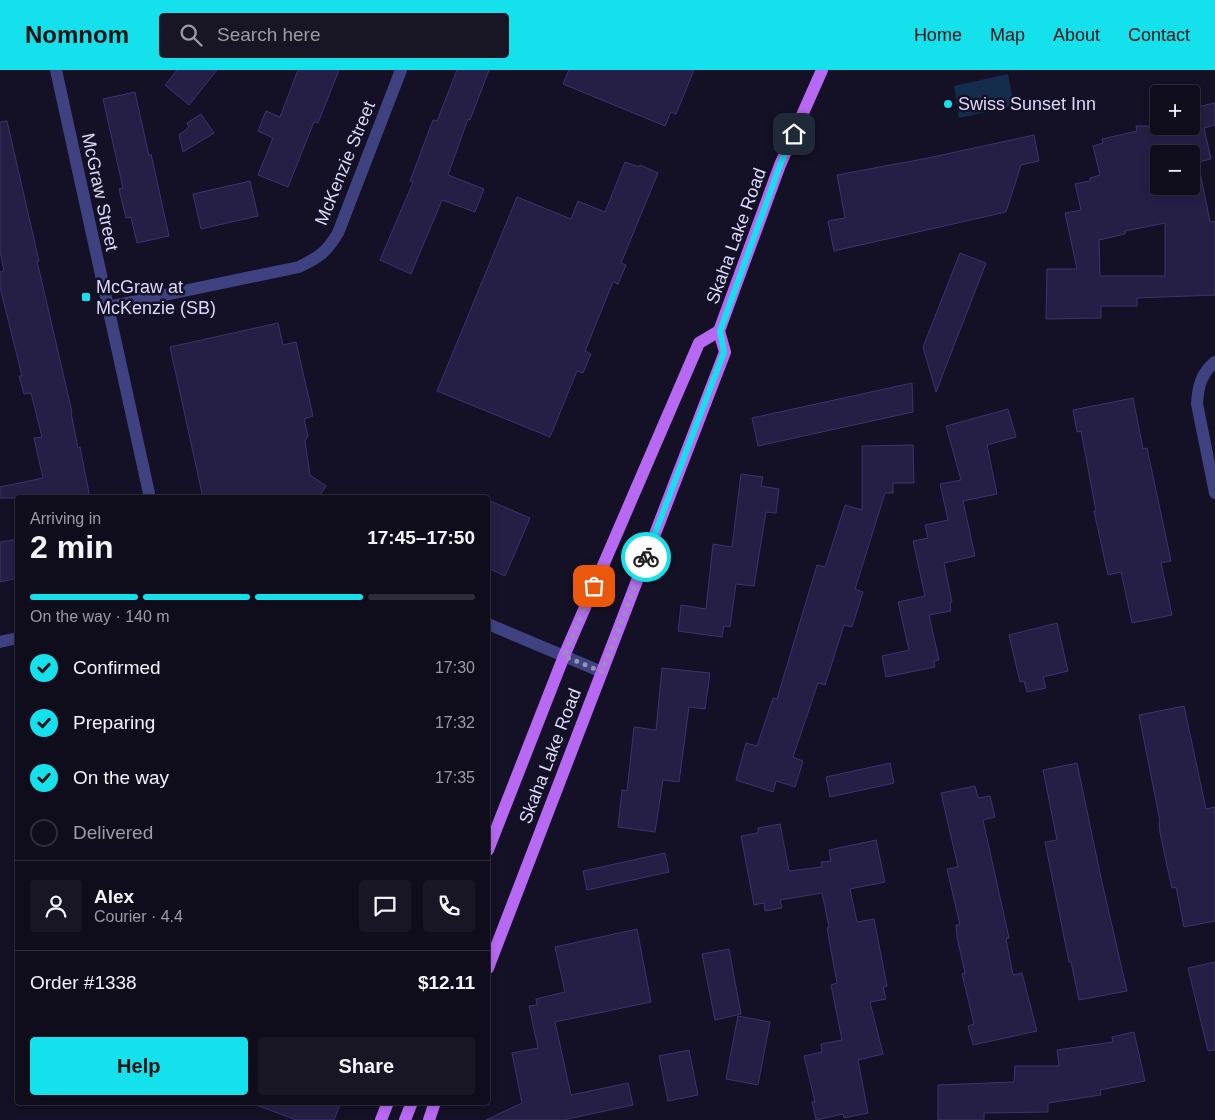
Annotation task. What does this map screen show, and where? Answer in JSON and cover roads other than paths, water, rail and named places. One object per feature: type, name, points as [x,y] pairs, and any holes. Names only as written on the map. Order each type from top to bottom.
[{"type":"main road","name":"Skaha Lake Road","points":[[490,956],[602,672],[724,352],[720,331],[780,165],[822,70]]},
{"type":"main road","name":"Skaha Lake Road","points":[[490,845],[564,656],[699,343],[720,331]]},
{"type":"main road","points":[[381,1120],[387,1105]]},
{"type":"main road","points":[[405,1120],[411,1105]]},
{"type":"main road","points":[[429,1120],[434,1105]]},
{"type":"street","name":"McGraw Street","points":[[56,70],[149,495]]},
{"type":"street","name":"McKenzie Street","points":[[107,307],[299,267],[317,258],[329,247],[338,233],[401,70]]},
{"type":"street","points":[[1212,365],[1202,377],[1198,389],[1197,404],[1215,493]]},
{"type":"street","points":[[490,625],[602,672]]},
{"type":"street","points":[[0,642],[15,639]]},
{"type":"water","points":[[1008,74],[1014,106],[959,118],[954,86]]},
{"type":"place","name":"Swiss Sunset Inn","points":[[948,104]]},
{"type":"place","name":"McGraw at McKenzie (SB)","points":[[86,297]]}]
